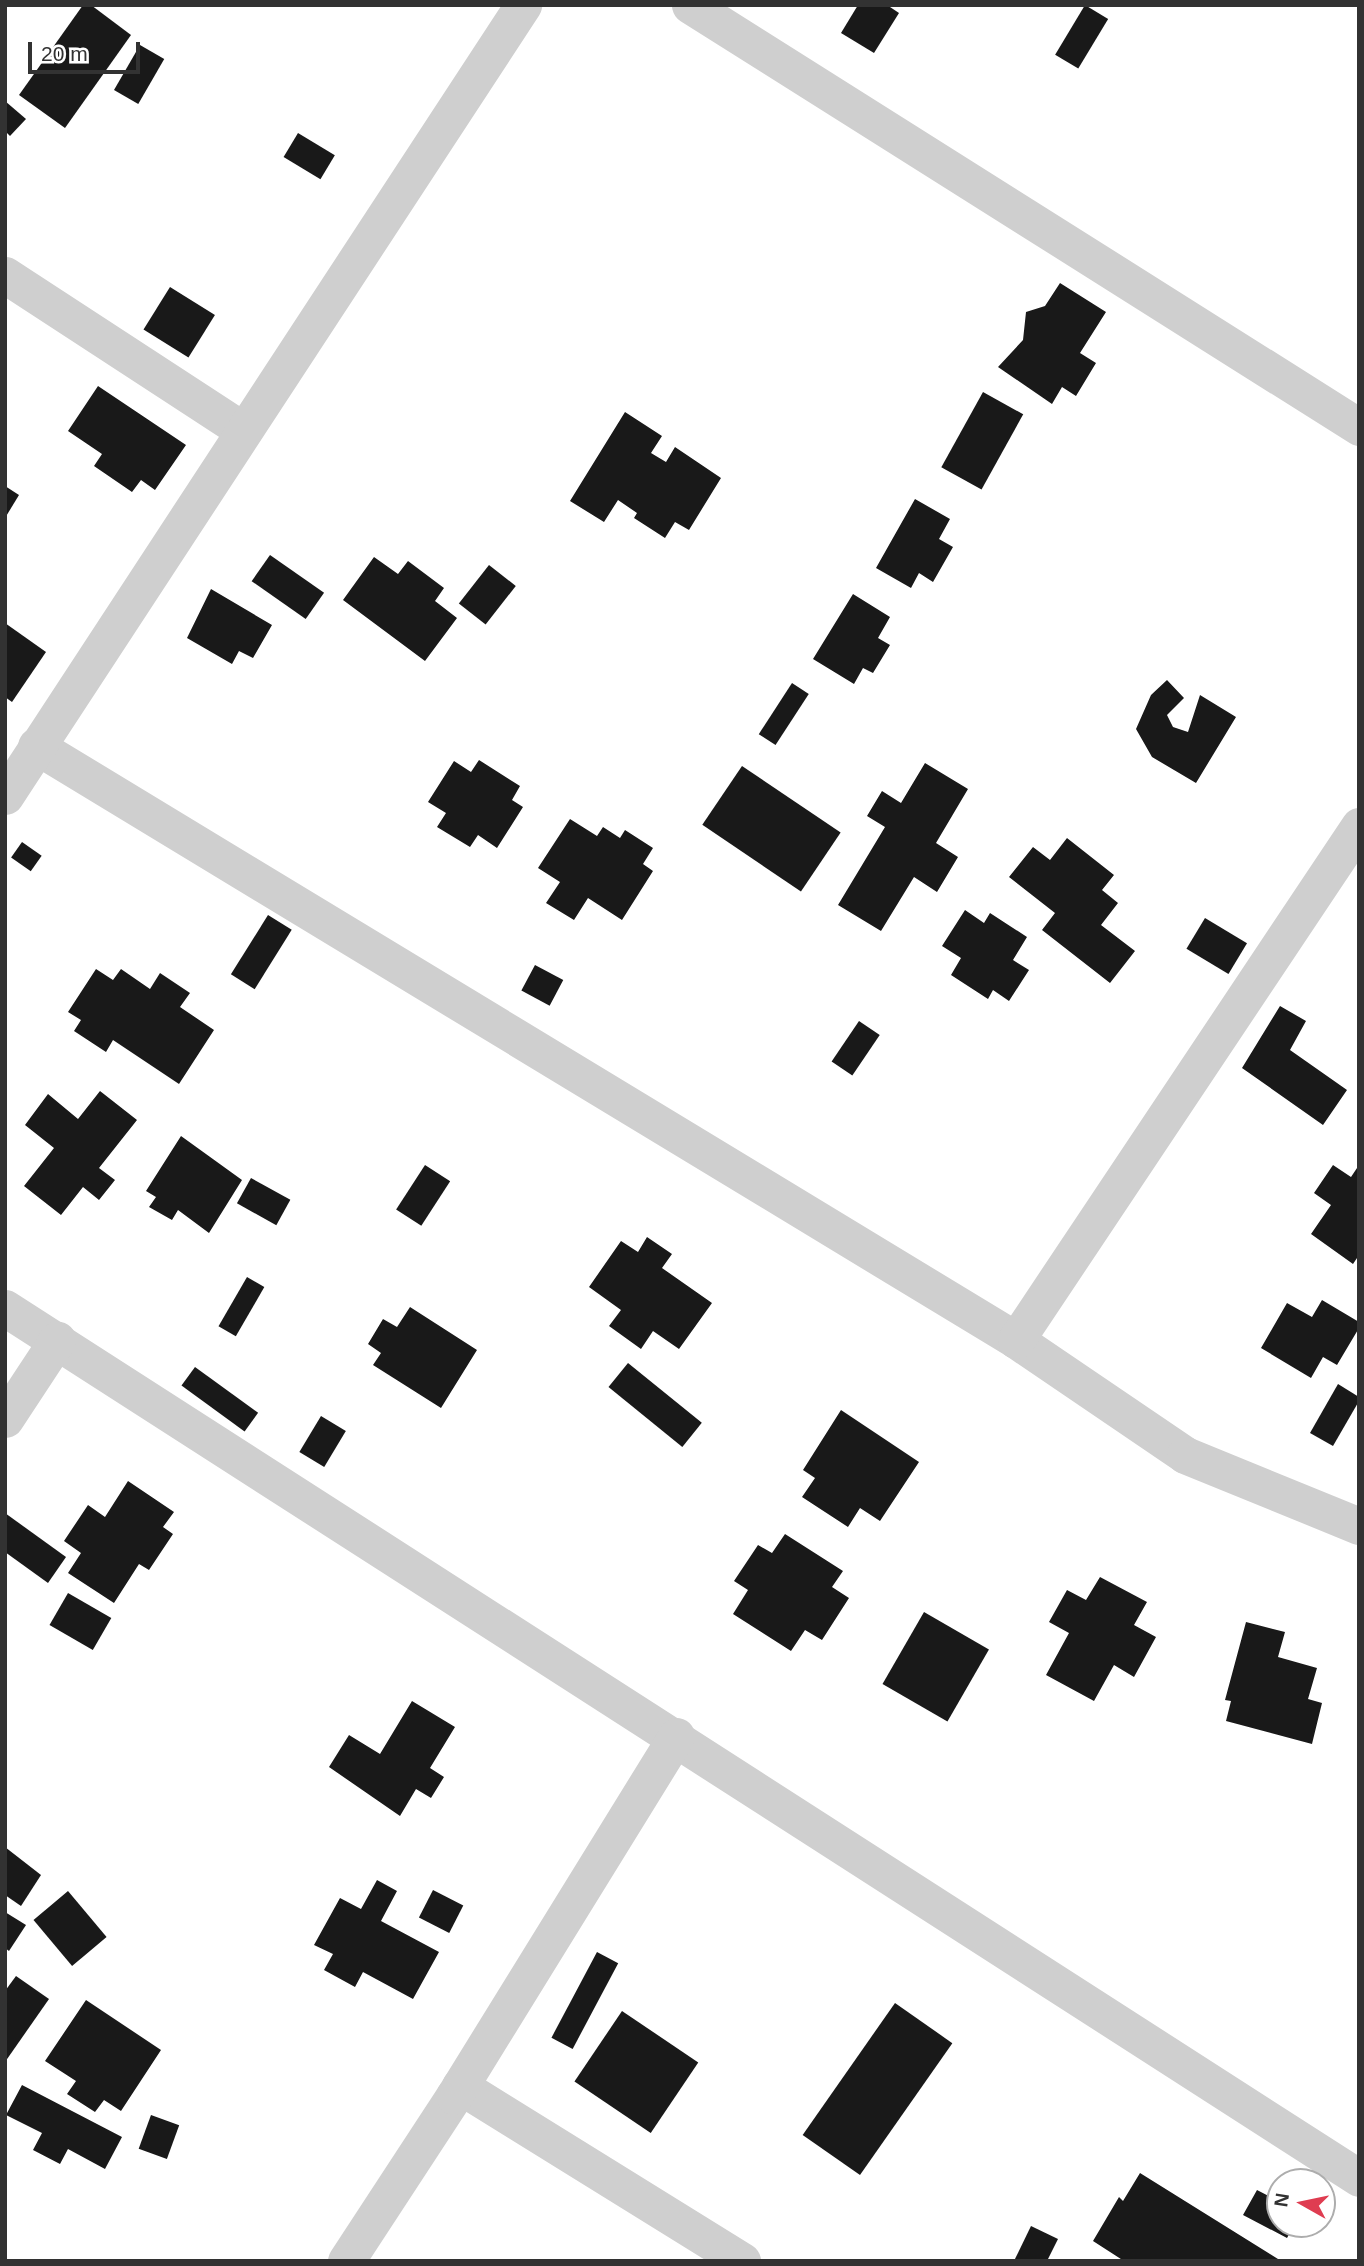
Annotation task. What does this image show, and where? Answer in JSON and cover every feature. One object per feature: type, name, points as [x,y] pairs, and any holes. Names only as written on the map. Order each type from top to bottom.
[{"type":"street","points":[[5,796],[523,5]]},
{"type":"street","points":[[690,5],[1359,427]]},
{"type":"street","points":[[5,275],[244,431]]},
{"type":"street","points":[[37,746],[1016,1340],[1185,1455],[1359,1526]]},
{"type":"street","points":[[1016,1340],[1359,826]]},
{"type":"street","points":[[5,1308],[676,1736],[1359,2178]]},
{"type":"street","points":[[5,1419],[57,1340]]},
{"type":"street","points":[[346,2261],[460,2086],[676,1736]]},
{"type":"street","points":[[460,2086],[742,2261]]},
{"type":"building","points":[[83,5],[91,5],[131,35],[65,128],[19,95]]},
{"type":"building","points":[[858,5],[887,5],[899,13],[874,53],[841,33]]},
{"type":"building","points":[[1085,5],[1108,19],[1078,69],[1055,55]]},
{"type":"building","points":[[140,45],[164,59],[138,104],[114,90]]},
{"type":"building","points":[[5,101],[26,119],[10,136],[5,131]]},
{"type":"building","points":[[298,133],[335,155],[320,179],[284,157]]},
{"type":"building","points":[[1060,283],[1106,312],[1080,353],[1096,363],[1076,396],[1062,387],[1052,404],[998,367],[1023,340],[1026,312],[1045,306]]},
{"type":"building","points":[[170,287],[215,315],[188,357],[144,329]]},
{"type":"building","points":[[98,386],[186,445],[155,490],[141,480],[132,492],[94,466],[102,454],[68,431]]},
{"type":"building","points":[[983,392],[1023,414],[982,490],[941,467]]},
{"type":"building","points":[[625,412],[662,436],[651,453],[666,462],[675,447],[721,478],[689,530],[675,522],[665,538],[634,518],[637,513],[618,500],[604,522],[570,501]]},
{"type":"building","points":[[5,486],[19,495],[5,518]]},
{"type":"building","points":[[915,499],[950,519],[939,539],[953,547],[933,582],[919,573],[911,588],[876,568]]},
{"type":"building","points":[[270,555],[324,593],[306,619],[252,581]]},
{"type":"building","points":[[374,557],[398,574],[408,561],[444,588],[435,601],[457,618],[425,661],[343,600]]},
{"type":"building","points":[[489,565],[516,586],[486,625],[459,604]]},
{"type":"building","points":[[211,589],[272,625],[253,658],[239,651],[232,664],[187,638]]},
{"type":"building","points":[[853,594],[890,617],[878,638],[890,645],[873,673],[863,668],[854,684],[813,659]]},
{"type":"building","points":[[5,623],[46,652],[12,702],[5,697]]},
{"type":"building","points":[[1167,680],[1184,698],[1167,715],[1173,727],[1188,732],[1200,695],[1236,717],[1196,783],[1152,757],[1136,729],[1151,695]]},
{"type":"building","points":[[792,683],[809,694],[776,745],[759,734]]},
{"type":"building","points":[[479,760],[520,786],[512,800],[523,807],[497,848],[478,835],[470,847],[437,827],[446,813],[428,802],[454,761],[471,772]]},
{"type":"building","points":[[925,763],[968,789],[936,843],[958,857],[937,892],[914,877],[881,931],[838,905],[885,827],[867,816],[882,791],[901,803]]},
{"type":"building","points":[[742,766],[841,833],[801,891],[702,825]]},
{"type":"building","points":[[570,819],[597,836],[603,827],[620,838],[625,830],[653,848],[643,864],[653,871],[622,920],[588,898],[574,920],[546,903],[560,882],[538,868]]},
{"type":"building","points":[[1067,838],[1114,875],[1102,890],[1118,903],[1101,925],[1135,951],[1110,983],[1042,930],[1055,913],[1009,877],[1033,847],[1050,860]]},
{"type":"building","points":[[22,842],[42,856],[31,871],[11,858]]},
{"type":"building","points":[[965,910],[984,923],[990,913],[1027,937],[1013,960],[1029,970],[1009,1001],[993,990],[988,999],[951,975],[961,958],[942,946]]},
{"type":"building","points":[[268,915],[292,930],[255,989],[231,974]]},
{"type":"building","points":[[1205,918],[1247,943],[1228,974],[1186,949]]},
{"type":"building","points":[[535,965],[563,980],[550,1006],[521,991]]},
{"type":"building","points":[[96,969],[113,980],[121,969],[150,989],[160,973],[190,993],[180,1007],[214,1030],[179,1084],[113,1040],[106,1052],[74,1031],[81,1020],[68,1012]]},
{"type":"building","points":[[1280,1006],[1306,1021],[1290,1050],[1347,1090],[1323,1125],[1242,1068]]},
{"type":"building","points":[[859,1021],[880,1035],[852,1076],[832,1062]]},
{"type":"building","points":[[100,1091],[137,1120],[99,1168],[115,1180],[99,1200],[83,1187],[61,1215],[24,1186],[54,1148],[25,1125],[48,1094],[78,1119]]},
{"type":"building","points":[[181,1136],[242,1180],[209,1233],[178,1210],[172,1220],[149,1207],[156,1197],[146,1191]]},
{"type":"building","points":[[425,1165],[450,1181],[421,1226],[396,1209]]},
{"type":"building","points":[[1333,1165],[1351,1177],[1359,1165],[1359,1255],[1353,1264],[1311,1234],[1331,1205],[1314,1193]]},
{"type":"building","points":[[251,1178],[290,1200],[276,1225],[237,1203]]},
{"type":"building","points":[[647,1237],[672,1254],[662,1268],[712,1303],[679,1349],[653,1331],[641,1349],[609,1326],[621,1310],[589,1287],[621,1241],[638,1252]]},
{"type":"building","points":[[247,1277],[264,1287],[236,1336],[218,1326]]},
{"type":"building","points":[[1322,1300],[1359,1322],[1359,1328],[1337,1365],[1323,1357],[1311,1378],[1261,1348],[1287,1303],[1312,1317]]},
{"type":"building","points":[[410,1307],[477,1350],[441,1408],[373,1365],[381,1353],[368,1344],[383,1319],[397,1327]]},
{"type":"building","points":[[628,1363],[702,1423],[682,1447],[608,1387]]},
{"type":"building","points":[[195,1367],[258,1413],[245,1431],[181,1386]]},
{"type":"building","points":[[1338,1384],[1359,1397],[1359,1401],[1333,1446],[1310,1433]]},
{"type":"building","points":[[841,1410],[919,1462],[880,1521],[860,1508],[848,1527],[802,1497],[815,1478],[803,1470]]},
{"type":"building","points":[[321,1416],[346,1431],[324,1467],[299,1452]]},
{"type":"building","points":[[128,1481],[174,1512],[163,1527],[173,1534],[149,1570],[139,1564],[114,1603],[68,1573],[81,1553],[64,1541],[88,1505],[105,1517]]},
{"type":"building","points":[[5,1513],[66,1557],[48,1583],[5,1552]]},
{"type":"building","points":[[785,1534],[843,1571],[832,1587],[849,1598],[822,1640],[805,1630],[791,1651],[733,1614],[748,1590],[734,1581],[758,1545],[772,1553]]},
{"type":"building","points":[[1100,1577],[1147,1602],[1134,1625],[1156,1637],[1134,1677],[1114,1665],[1094,1701],[1046,1675],[1069,1633],[1049,1622],[1067,1590],[1086,1600]]},
{"type":"building","points":[[68,1593],[111,1618],[93,1650],[50,1625]]},
{"type":"building","points":[[924,1612],[989,1650],[947,1721],[882,1684]]},
{"type":"building","points":[[1246,1622],[1285,1632],[1278,1657],[1317,1668],[1308,1699],[1322,1703],[1312,1744],[1226,1721],[1231,1701],[1225,1700]]},
{"type":"building","points":[[412,1701],[455,1727],[430,1768],[444,1777],[431,1798],[416,1789],[400,1816],[329,1767],[349,1735],[380,1754]]},
{"type":"building","points":[[5,1847],[41,1875],[21,1906],[5,1895]]},
{"type":"building","points":[[377,1880],[397,1891],[381,1921],[439,1952],[413,1999],[363,1972],[355,1987],[324,1970],[333,1954],[314,1945],[340,1898],[361,1909]]},
{"type":"building","points":[[433,1890],[463,1905],[449,1933],[419,1918]]},
{"type":"building","points":[[68,1891],[107,1937],[72,1966],[34,1920]]},
{"type":"building","points":[[5,1912],[26,1925],[9,1951],[5,1948]]},
{"type":"building","points":[[597,1952],[618,1963],[573,2049],[551,2038]]},
{"type":"building","points":[[16,1976],[49,1999],[5,2062],[5,1991]]},
{"type":"building","points":[[86,2000],[161,2050],[121,2111],[104,2100],[95,2112],[67,2094],[76,2081],[45,2061]]},
{"type":"building","points":[[895,2003],[952,2043],[860,2175],[803,2135]]},
{"type":"building","points":[[622,2011],[698,2062],[651,2133],[574,2081]]},
{"type":"building","points":[[22,2085],[122,2137],[105,2169],[68,2149],[60,2164],[33,2150],[42,2133],[6,2115]]},
{"type":"building","points":[[151,2115],[179,2125],[167,2159],[139,2149]]},
{"type":"building","points":[[1140,2173],[1278,2259],[1124,2261],[1093,2241],[1119,2197],[1123,2201]]},
{"type":"building","points":[[1257,2190],[1266,2195],[1266,2227],[1243,2215]]},
{"type":"building","points":[[1031,2226],[1058,2239],[1047,2261],[1014,2261]]}]
